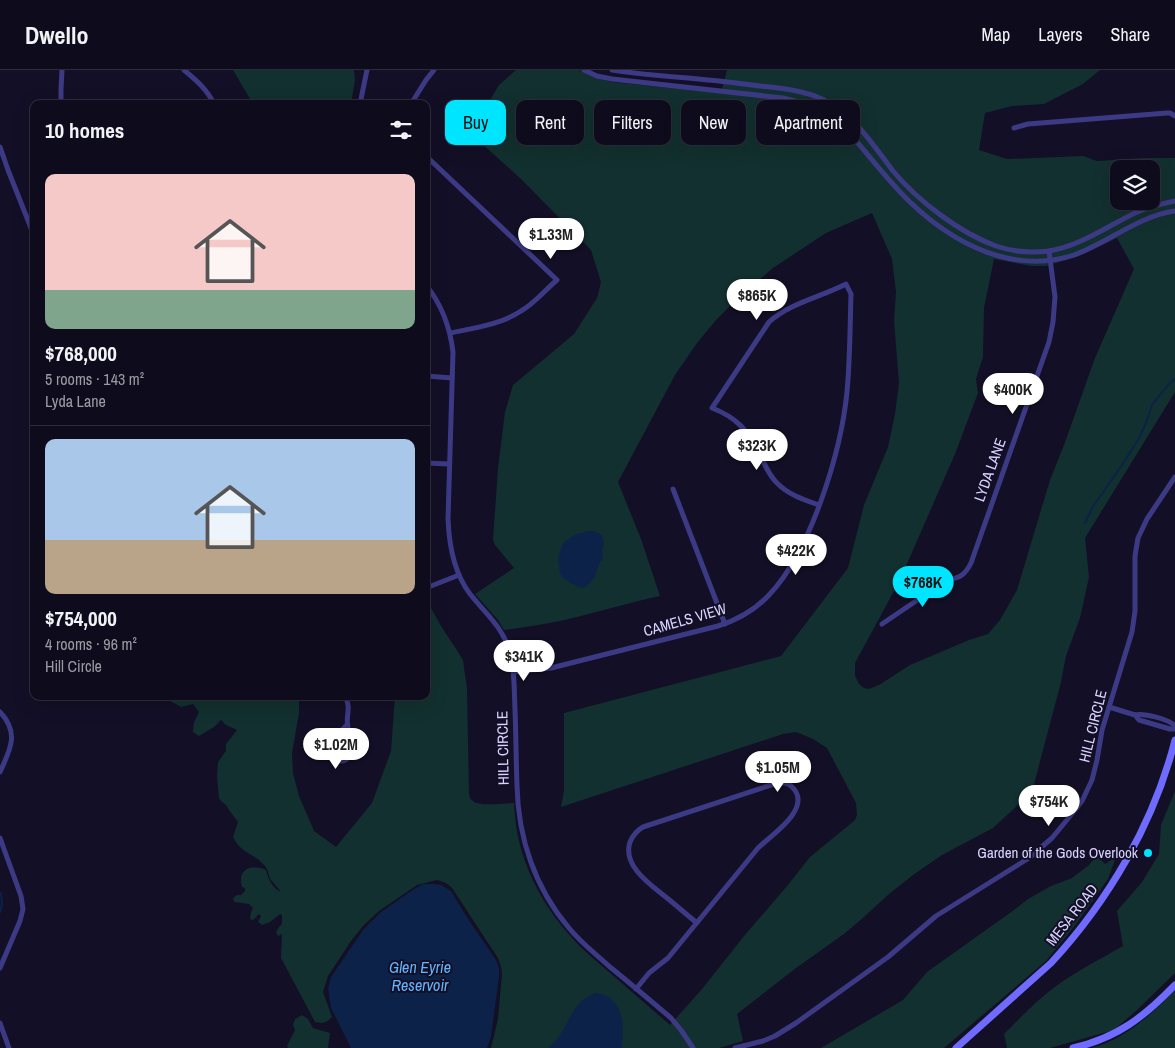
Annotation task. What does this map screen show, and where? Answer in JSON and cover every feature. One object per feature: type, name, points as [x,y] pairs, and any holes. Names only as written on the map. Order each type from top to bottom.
[{"type":"main road","name":"MESA ROAD","points":[[956,1048],[1051,963],[1105,896],[1119,874],[1152,810],[1175,740]]},
{"type":"main road","points":[[1073,1048],[1093,1043],[1122,1030],[1139,1018],[1175,985]]},
{"type":"street","points":[[61,100],[62,70]]},
{"type":"street","points":[[184,70],[202,86],[212,100]]},
{"type":"street","points":[[361,100],[368,70]]},
{"type":"street","points":[[414,100],[434,70]]},
{"type":"street","points":[[584,70],[604,78],[784,98],[810,106],[834,118],[843,126],[921,212],[944,229],[971,245],[1004,258],[1031,262],[1073,255],[1143,221],[1175,211]]},
{"type":"street","points":[[612,70],[790,90],[822,99],[847,116],[922,200],[970,233],[996,246],[1018,251],[1049,250],[1074,244],[1148,208],[1175,201]]},
{"type":"street","points":[[1014,128],[1028,124],[1158,113],[1170,113],[1175,116]]},
{"type":"street","points":[[0,147],[30,225]]},
{"type":"street","points":[[430,160],[557,280],[528,307],[512,316],[493,324],[450,333]]},
{"type":"street","name":"LYDA LANE","points":[[882,624],[947,580],[959,578],[971,563],[1049,342],[1053,322],[1054,300],[1049,250]]},
{"type":"street","name":"CAMELS VIEW","points":[[514,672],[551,668],[725,624],[761,603],[776,587],[792,564],[803,543],[819,505],[839,438],[847,392],[851,294],[846,284],[814,297],[775,317],[764,329],[712,408],[724,412],[740,424],[749,434],[771,477],[781,488],[795,496],[819,505]]},
{"type":"street","name":"HILL CIRCLE","points":[[430,291],[440,306],[450,333],[453,352],[448,531],[459,575],[471,594],[499,628],[508,647],[514,672],[518,805],[523,837],[532,866],[547,898],[568,928],[587,947],[677,1025],[693,1048]]},
{"type":"street","points":[[430,376],[452,378]]},
{"type":"street","points":[[430,463],[449,464]]},
{"type":"street","name":"HILL CIRCLE","points":[[735,1048],[769,1038],[790,1027],[888,957],[936,916],[1019,866],[1052,838],[1070,818],[1088,790],[1095,770],[1108,707],[1135,621],[1135,564],[1138,538],[1151,512],[1175,477]]},
{"type":"street","points":[[673,489],[725,624]]},
{"type":"street","points":[[430,586],[459,575]]},
{"type":"street","points":[[346,700],[348,706],[347,725],[351,752],[346,760],[338,761],[332,756],[331,748],[342,729],[347,725]]},
{"type":"street","points":[[1108,707],[1135,715],[1140,714],[1171,722],[1175,728],[1170,729],[1139,720],[1135,715]]},
{"type":"street","points":[[0,712],[9,726],[12,738],[10,749],[0,772]]},
{"type":"street","points":[[1153,724],[1155,718]]},
{"type":"street","points":[[636,989],[650,973],[668,958],[697,923],[758,848],[788,822],[797,805],[798,797],[794,788],[790,785],[782,782],[777,783],[643,827],[636,832],[629,849],[630,859],[636,870],[697,923]]},
{"type":"street","points":[[0,838],[23,909],[20,921],[0,968]]},
{"type":"street","points":[[0,1023],[9,1048]]},
{"type":"green space","points":[[233,70],[354,70],[355,80],[352,100],[251,100]]},
{"type":"green space","points":[[516,70],[579,70],[611,82],[721,93],[727,70],[1100,70],[1083,84],[1044,104],[1012,106],[985,113],[979,150],[1007,159],[1083,156],[1097,161],[1110,160],[1110,210],[1160,210],[1160,160],[1113,160],[1175,158],[1175,392],[1085,538],[1089,577],[1080,618],[1066,656],[1032,792],[993,828],[942,855],[913,875],[844,934],[796,968],[737,1014],[743,1041],[719,1048],[491,1048],[498,1019],[501,967],[498,958],[452,888],[446,883],[437,880],[417,885],[379,911],[363,926],[328,976],[323,992],[332,1017],[328,1021],[315,1022],[281,958],[282,934],[278,936],[276,932],[282,924],[282,915],[280,914],[270,922],[262,925],[258,922],[261,916],[259,914],[253,920],[250,919],[253,908],[249,904],[234,902],[233,898],[245,891],[245,888],[242,887],[242,876],[243,872],[250,868],[255,867],[266,870],[271,883],[281,892],[271,880],[265,865],[236,842],[233,837],[238,822],[219,798],[218,762],[226,751],[226,744],[237,730],[226,725],[221,720],[214,727],[199,736],[193,732],[194,722],[199,712],[193,704],[181,707],[168,700],[299,700],[299,713],[292,753],[293,773],[299,796],[314,831],[336,847],[372,803],[391,751],[395,700],[430,700],[430,606],[463,660],[467,689],[469,794],[471,799],[481,804],[514,803],[515,819],[525,861],[538,890],[555,917],[587,953],[670,1025],[702,989],[810,857],[855,820],[857,815],[856,803],[827,748],[813,739],[796,732],[783,734],[561,807],[564,790],[564,713],[781,656],[848,568],[864,505],[888,447],[895,414],[899,383],[894,320],[896,292],[892,259],[872,213],[826,233],[773,268],[739,297],[697,343],[675,375],[618,482],[641,539],[660,596],[559,621],[504,630],[498,620],[475,594],[514,568],[493,540],[498,468],[505,412],[513,385],[574,334],[597,298],[601,282],[591,250],[520,178],[483,145],[506,145],[506,100],[490,100],[499,85]],"holes":[[[1117,238],[1134,269],[1095,358],[1050,480],[1017,590],[1000,620],[988,634],[910,665],[879,685],[869,689],[864,688],[859,684],[855,676],[855,663],[900,580],[955,454],[978,393],[976,379],[983,357],[984,308],[994,259],[1031,266],[1046,266],[1077,257]]]},
{"type":"green space","points":[[1175,791],[1175,973],[1114,1030],[1050,1048],[1007,1048],[1004,1034],[1042,997],[1072,975],[1123,946],[1117,911],[1142,882],[1159,854],[1161,825]]},
{"type":"green space","points":[[1097,856],[1105,864],[1116,857],[1108,879],[1076,924],[1046,961],[944,1048],[821,1048],[903,1000],[927,972],[1028,899],[1051,886],[1072,878]]},
{"type":"green space","points":[[1175,990],[1175,1048],[1091,1048],[1115,1039],[1137,1025]]},
{"type":"green space","points":[[302,1015],[308,1019],[313,1028],[330,1033],[328,1048],[288,1048],[287,1046],[295,1030],[293,1025],[295,1019]]},
{"type":"water","points":[[589,531],[602,535],[604,544],[602,551],[603,560],[600,562],[594,578],[586,587],[582,588],[563,578],[560,573],[558,559],[563,543],[574,535]]},
{"type":"water","name":"Glen Eyrie Reservoir","points":[[423,884],[441,885],[451,891],[496,960],[499,968],[499,977],[491,1036],[487,1048],[351,1048],[331,1008],[328,989],[331,977],[363,930],[381,912]]},
{"type":"water","points":[[596,993],[613,1000],[621,1014],[622,1048],[549,1048],[577,1006],[588,996]]},
{"type":"waterway","points":[[1085,523],[1092,508],[1138,440],[1152,405],[1175,379]]},
{"type":"waterway","points":[[0,912],[2,904],[1,893]]},
{"type":"place","name":"Garden of the Gods Overlook","points":[[1148,853]]}]
